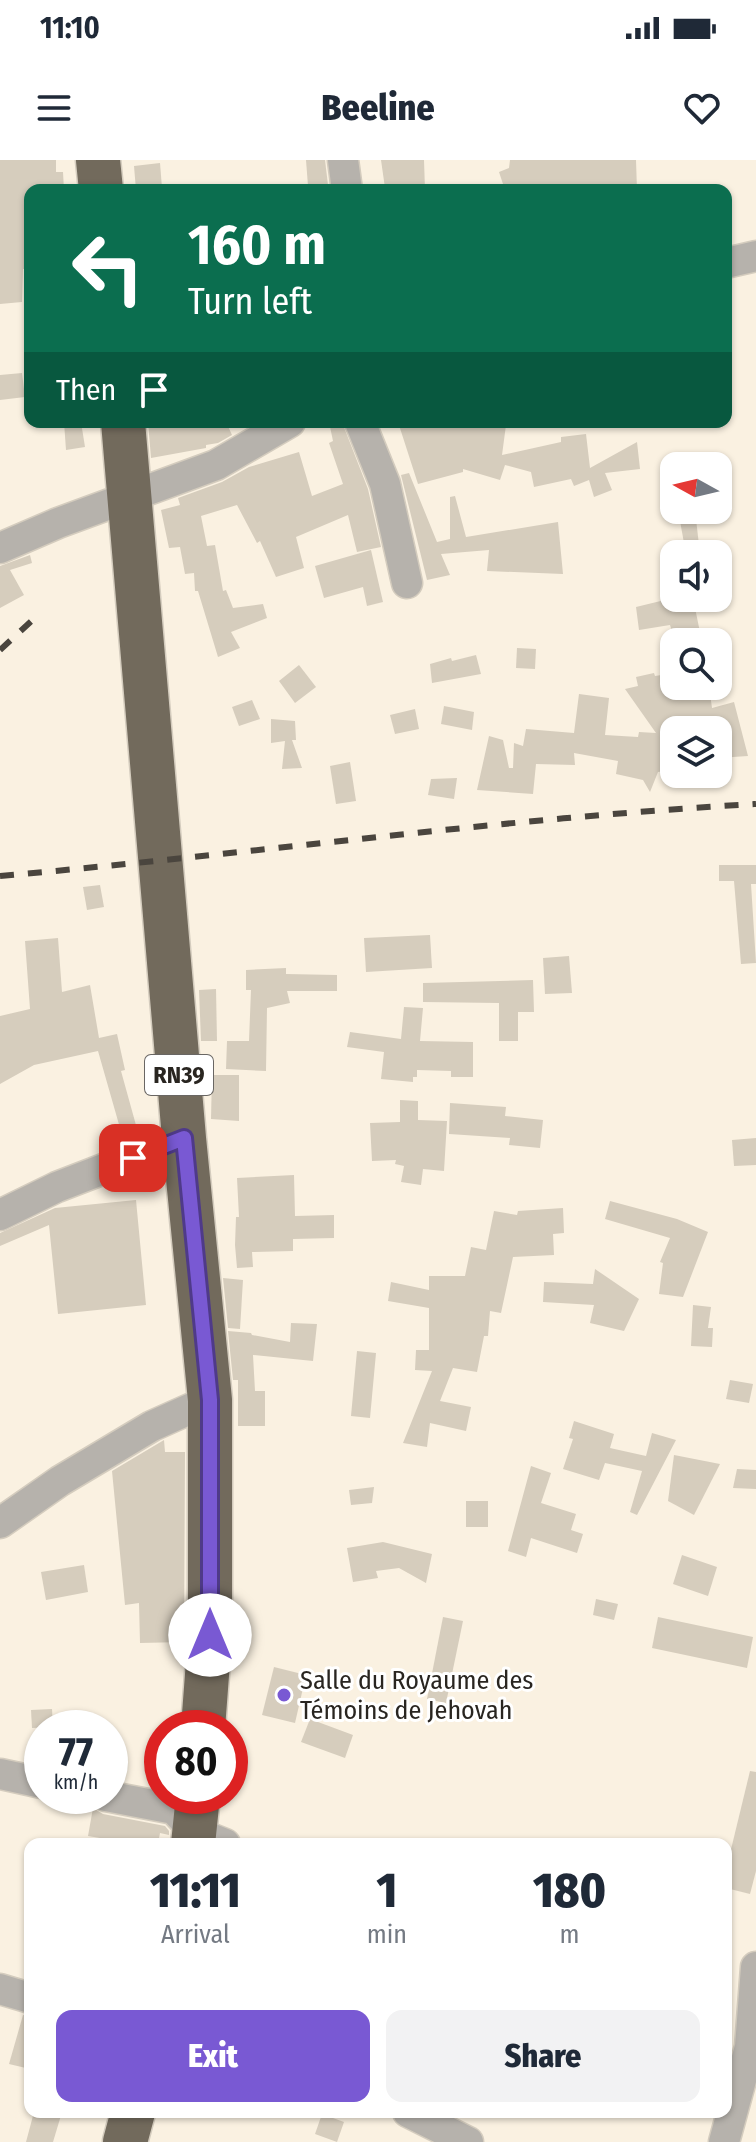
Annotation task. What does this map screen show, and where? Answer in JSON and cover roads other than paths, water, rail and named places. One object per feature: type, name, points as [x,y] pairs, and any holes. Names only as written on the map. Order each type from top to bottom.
[{"type":"highway","points":[[98,160],[100,184]]},
{"type":"highway","name":"RN39","points":[[124,428],[184,1138],[210,1400],[210,1635],[204,1710]]},
{"type":"highway","points":[[125,2142],[131,2118]]},
{"type":"street","points":[[343,160],[346,184]]},
{"type":"street","points":[[732,262],[756,256]]},
{"type":"street","points":[[0,548],[58,523],[216,465],[280,428]]},
{"type":"street","points":[[362,428],[385,484],[407,583]]},
{"type":"street","points":[[0,1215],[57,1187],[184,1138]]},
{"type":"street","points":[[0,1523],[60,1481],[152,1426],[210,1400]]},
{"type":"street","points":[[0,1774],[24,1779]]},
{"type":"street","points":[[128,1800],[174,1809],[203,1829]]},
{"type":"street","points":[[732,2104],[756,1967]]},
{"type":"street","points":[[0,1989],[24,1996]]},
{"type":"street","points":[[420,2118],[468,2142]]},
{"type":"street","points":[[724,2142],[729,2118]]},
{"type":"railway","points":[[0,650],[37,616]]},
{"type":"railway","points":[[0,876],[472,827],[756,804]]},
{"type":"place","name":"Salle du Royaume des Témoins de Jehovah","points":[[284,1695]]}]
